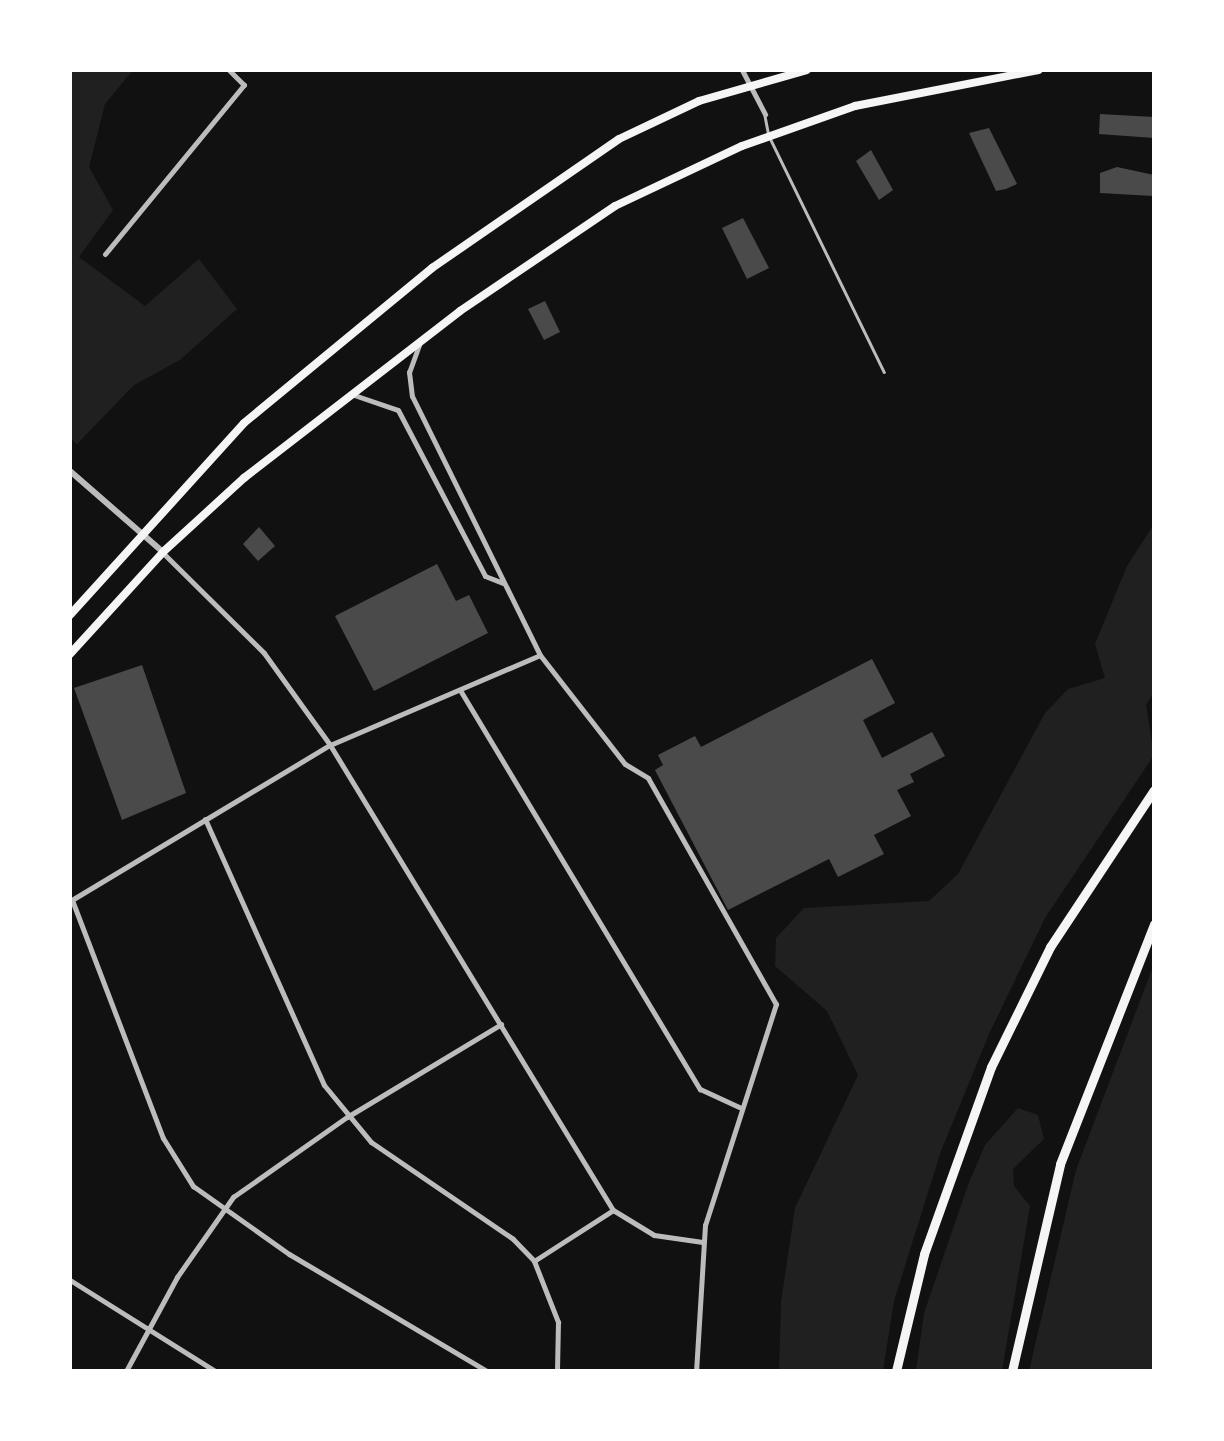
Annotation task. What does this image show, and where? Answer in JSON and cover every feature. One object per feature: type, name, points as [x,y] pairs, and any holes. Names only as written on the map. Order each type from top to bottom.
[{"type":"highway","points":[[896,1371],[941,1201],[991,1067],[1050,947],[1154,790]]},
{"type":"highway","points":[[1012,1371],[1060,1164],[1154,924]]},
{"type":"main road","points":[[70,615],[286,384],[424,274],[587,157],[660,118],[750,85],[807,70]]},
{"type":"main road","points":[[70,654],[162,552],[351,395],[615,206],[769,136],[906,92],[1038,70]]},
{"type":"street","points":[[105,254],[244,86],[228,70]]},
{"type":"street","points":[[742,70],[765,114]]},
{"type":"street","points":[[420,342],[409,372],[412,396],[540,655],[625,764],[648,778],[776,1004],[740,1107],[702,1242],[696,1371]]},
{"type":"street","points":[[351,395],[398,410],[486,576],[503,583]]},
{"type":"street","points":[[70,471],[144,535],[264,654],[330,745],[613,1210],[654,1234],[702,1242]]},
{"type":"street","points":[[487,1371],[222,1210],[171,1156],[71,901],[330,745],[540,655]]},
{"type":"street","points":[[460,690],[700,1089],[740,1107]]},
{"type":"street","points":[[205,819],[312,1062],[346,1116],[402,1166],[495,1226],[534,1260],[558,1322],[557,1371]]},
{"type":"street","points":[[126,1371],[146,1330],[222,1210],[251,1182],[346,1116],[501,1024]]},
{"type":"street","points":[[534,1260],[613,1210]]},
{"type":"street","points":[[70,1280],[215,1371]]},
{"type":"lane","points":[[765,114],[769,136],[884,372]]},
{"type":"shaded area","points":[[70,70],[133,70],[105,104],[89,167],[113,210],[79,257],[145,306],[199,259],[237,309],[180,360],[134,385],[77,444],[70,438]]},
{"type":"shaded area","points":[[1154,524],[1154,692],[1146,705],[1154,755],[1045,918],[989,1034],[941,1151],[894,1301],[883,1371],[779,1371],[781,1302],[795,1208],[858,1075],[827,1011],[775,966],[776,938],[804,908],[929,901],[958,874],[1045,713],[1068,689],[1105,678],[1095,644],[1127,566]]},
{"type":"shaded area","points":[[1154,964],[1154,1371],[1029,1371],[1076,1170]]},
{"type":"shaded area","points":[[1018,1108],[1038,1115],[1044,1139],[1013,1169],[1014,1186],[1030,1206],[1002,1371],[916,1371],[924,1313],[968,1185],[985,1145]]},
{"type":"building","points":[[1100,114],[1154,117],[1154,138],[1099,134]]},
{"type":"building","points":[[989,128],[1017,184],[996,191],[969,133]]},
{"type":"building","points":[[871,150],[893,190],[879,200],[856,161]]},
{"type":"building","points":[[1117,167],[1154,175],[1153,196],[1100,193],[1100,173]]},
{"type":"building","points":[[743,218],[769,268],[747,279],[722,228]]},
{"type":"building","points":[[545,301],[560,332],[544,340],[528,309]]},
{"type":"building","points":[[259,527],[275,546],[258,561],[243,544]]},
{"type":"building","points":[[437,564],[456,601],[469,595],[488,633],[374,691],[335,616]]},
{"type":"building","points":[[872,659],[895,703],[863,720],[882,758],[932,732],[945,756],[910,774],[914,782],[897,790],[911,816],[874,835],[884,854],[838,877],[829,859],[728,910],[655,770],[663,765],[658,755],[695,736],[701,747]]},
{"type":"building","points":[[142,665],[186,793],[122,820],[74,688]]}]
